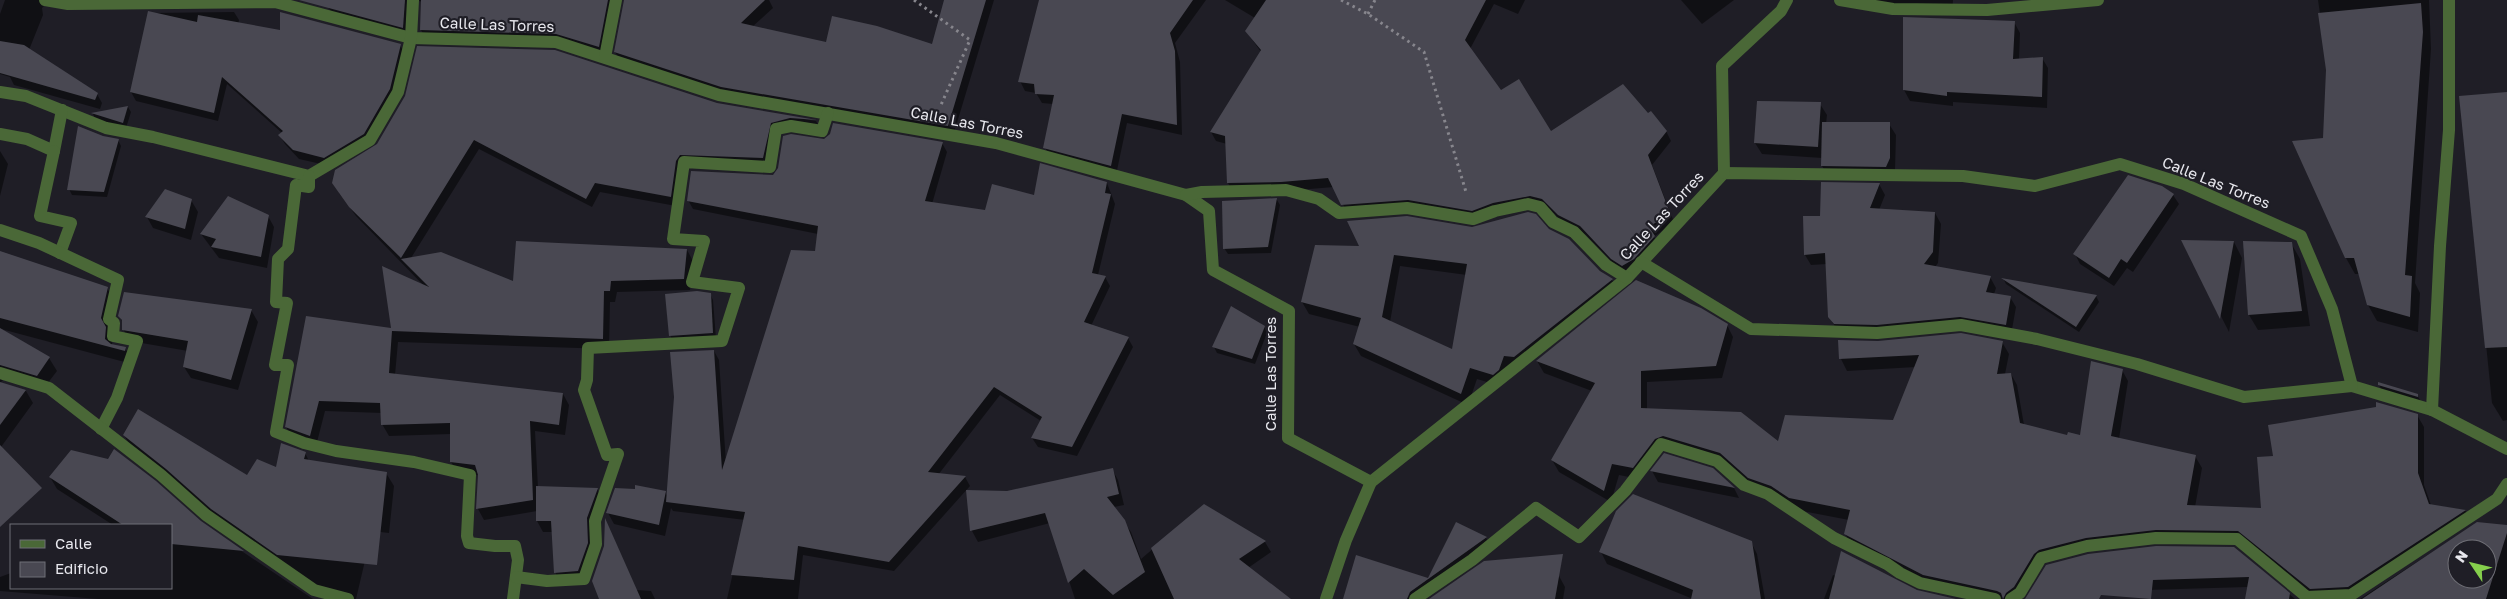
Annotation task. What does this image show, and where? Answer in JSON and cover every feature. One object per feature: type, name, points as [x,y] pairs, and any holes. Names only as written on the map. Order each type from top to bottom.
[{"type":"street","name":"Calle Las Torres","points":[[46,0],[68,4],[275,2],[410,38],[556,42],[719,94],[996,143],[1186,194],[1209,211],[1213,270],[1289,311],[1288,438],[1371,482],[1626,278],[1724,173],[1963,176],[2035,186],[2120,164],[2184,184],[2301,236],[2332,309],[2352,386]]},
{"type":"street","points":[[0,92],[26,96],[106,128],[153,137],[309,176],[370,140],[398,92],[410,38],[413,0]]},
{"type":"street","points":[[605,57],[616,0]]},
{"type":"street","points":[[1724,173],[1722,66],[1781,11],[1787,0]]},
{"type":"street","points":[[1840,0],[1893,9],[1987,10],[2098,0]]},
{"type":"street","points":[[2432,410],[2440,246],[2449,130],[2449,0]]},
{"type":"street","points":[[60,253],[72,223],[40,216],[62,110]]},
{"type":"street","points":[[516,577],[547,581],[584,579],[590,565],[596,544],[595,521],[618,454],[607,455],[584,390],[587,380],[588,348],[722,341],[739,288],[692,282],[704,241],[673,239],[684,162],[770,168],[776,129],[791,126],[822,131],[828,114]]},
{"type":"street","points":[[0,134],[27,139],[54,150]]},
{"type":"street","points":[[309,176],[309,187],[296,185],[288,248],[278,258],[276,302],[287,303],[275,365],[288,365],[276,432],[304,443],[336,451],[414,462],[470,475],[469,543],[515,546],[518,560],[513,599]]},
{"type":"street","points":[[1186,194],[1286,190],[1318,199],[1339,213],[1407,208],[1473,219],[1495,211],[1528,204],[1540,207],[1553,222],[1574,232],[1606,265],[1626,278]]},
{"type":"street","points":[[0,230],[39,243],[118,280],[109,319],[114,323],[113,336],[136,340],[117,398],[101,429]]},
{"type":"street","points":[[1641,262],[1751,329],[1877,333],[1961,325],[2036,339],[2137,364],[2244,397],[2352,386],[2432,410],[2507,449]]},
{"type":"street","points":[[0,373],[49,388],[162,475],[206,515],[314,590],[348,599]]},
{"type":"street","points":[[1414,598],[1472,560],[1536,508],[1579,537],[1625,491],[1661,444],[1717,461],[1744,485],[1768,494],[1834,538],[1887,564],[1920,583],[1995,599]]},
{"type":"street","points":[[1326,599],[1346,540],[1371,482]]},
{"type":"street","points":[[2010,599],[2020,593],[2040,558],[2087,546],[2156,538],[2238,540],[2307,597],[2351,597],[2497,499],[2507,484]]},
{"type":"path","points":[[914,0],[970,40],[929,131]]},
{"type":"path","points":[[1341,0],[1368,14],[1424,52],[1473,219]]},
{"type":"path","points":[[1368,14],[1375,0]]},
{"type":"building","points":[[299,0],[405,0],[403,28]]},
{"type":"building","points":[[421,0],[608,0],[599,47],[556,34],[420,30]]},
{"type":"building","points":[[624,0],[765,0],[741,23],[826,42],[832,16],[877,26],[932,44],[944,0],[986,0],[948,126],[721,87],[614,52]]},
{"type":"building","points":[[1039,0],[1193,0],[1170,33],[1175,51],[1177,125],[1122,114],[1111,166],[1043,148],[1054,95],[1035,94],[1034,84],[1018,82]]},
{"type":"building","points":[[1266,0],[1486,0],[1465,40],[1501,90],[1519,79],[1551,131],[1623,84],[1648,113],[1651,111],[1667,131],[1648,155],[1670,213],[1649,227],[1655,236],[1634,259],[1622,266],[1611,259],[1580,226],[1558,215],[1542,199],[1530,196],[1493,203],[1472,211],[1408,200],[1341,205],[1328,178],[1281,182],[1227,183],[1225,136],[1210,132],[1261,50],[1245,31]]},
{"type":"building","points":[[2421,3],[2423,32],[2405,275],[2412,276],[2410,317],[2367,305],[2354,258],[2345,258],[2292,141],[2323,138],[2326,70],[2318,13]]},
{"type":"building","points":[[148,11],[197,22],[198,15],[280,30],[280,12],[401,44],[390,89],[364,134],[324,158],[293,150],[278,135],[283,131],[222,77],[214,113],[130,92]]},
{"type":"building","points":[[1903,17],[2015,21],[2013,59],[2043,57],[2042,97],[1947,92],[1947,96],[1903,90]]},
{"type":"building","points":[[0,41],[24,45],[98,93],[95,100],[0,73]]},
{"type":"building","points":[[417,46],[555,50],[717,103],[817,120],[790,118],[771,123],[763,158],[680,155],[676,161],[671,197],[595,183],[586,199],[474,140],[401,258],[349,207],[332,183],[335,170],[377,144],[405,96]]},
{"type":"building","points":[[2507,92],[2507,347],[2485,348],[2459,96]]},
{"type":"building","points":[[1757,101],[1821,102],[1818,147],[1754,143]]},
{"type":"building","points":[[128,106],[123,123],[91,113]]},
{"type":"building","points":[[1822,122],[1890,122],[1890,158],[1886,167],[1821,166]]},
{"type":"building","points":[[833,123],[943,142],[925,201],[985,210],[992,184],[1034,195],[1040,163],[1107,182],[1105,193],[1111,194],[1092,273],[1106,276],[1084,322],[1129,337],[1072,447],[1031,438],[1042,417],[994,387],[928,472],[966,476],[889,562],[798,546],[794,580],[731,575],[745,512],[666,502],[674,397],[670,352],[714,350],[722,470],[791,250],[815,251],[818,226],[687,201],[691,171],[773,175],[778,168],[783,136],[791,134],[824,139],[830,134]]},
{"type":"building","points":[[78,126],[103,136],[119,139],[104,192],[67,190]]},
{"type":"building","points":[[2128,175],[2162,186],[2174,194],[2127,263],[2121,259],[2109,278],[2073,254]]},
{"type":"building","points":[[1821,182],[1880,183],[1870,208],[1935,212],[1933,252],[1924,264],[1991,276],[1986,292],[2011,296],[2006,325],[1960,317],[1877,325],[1834,324],[1828,317],[1825,253],[1804,255],[1803,216],[1820,216]]},
{"type":"building","points":[[165,189],[192,199],[185,229],[145,217]]},
{"type":"building","points":[[228,196],[269,215],[261,257],[211,247],[216,239],[200,234]]},
{"type":"building","points":[[1277,198],[1268,247],[1223,249],[1222,201]]},
{"type":"building","points":[[1528,212],[1536,214],[1549,229],[1569,239],[1600,271],[1613,279],[1514,357],[1504,356],[1499,370],[1493,375],[1470,368],[1461,394],[1353,344],[1361,318],[1301,302],[1315,245],[1359,246],[1347,221],[1407,216],[1472,227]],"holes":[[[1394,255],[1467,264],[1452,349],[1382,317]]]},
{"type":"building","points":[[2181,240],[2234,241],[2220,319]]},
{"type":"building","points":[[516,241],[687,249],[684,279],[611,281],[610,291],[604,291],[603,339],[392,331],[389,373],[563,393],[559,425],[530,421],[533,500],[476,509],[478,475],[475,465],[450,462],[450,423],[381,425],[380,403],[319,401],[310,436],[285,427],[306,316],[391,328],[382,266],[429,287],[401,259],[441,252],[513,281]]},
{"type":"building","points":[[2243,241],[2292,242],[2302,311],[2248,315]]},
{"type":"building","points":[[0,251],[108,287],[101,318],[106,327],[105,339],[111,344],[126,347],[125,351],[0,318]]},
{"type":"building","points":[[2001,278],[2097,295],[2076,327]]},
{"type":"building","points":[[1636,280],[1701,308],[1728,324],[1716,366],[1641,371],[1641,408],[1741,412],[1778,441],[1785,415],[1893,420],[1919,355],[1839,359],[1838,340],[1878,341],[1961,333],[2003,341],[1997,374],[2011,373],[2020,423],[2067,435],[2068,432],[2080,435],[2091,361],[2123,369],[2111,436],[2196,455],[2187,505],[2261,508],[2257,457],[2273,456],[2268,425],[2376,407],[2376,402],[2418,414],[2418,473],[2429,504],[2466,510],[2348,587],[2310,589],[2238,531],[2156,530],[2086,538],[2039,550],[2034,554],[2014,587],[2006,593],[2003,599],[2001,593],[1997,591],[1923,575],[1844,534],[1850,510],[1789,498],[1771,486],[1748,478],[1720,453],[1663,436],[1655,439],[1633,468],[1612,464],[1604,491],[1551,460],[1595,383],[1536,361]]},
{"type":"building","points":[[697,291],[711,293],[713,333],[669,336],[665,294]]},
{"type":"building","points":[[124,292],[252,309],[231,380],[183,367],[188,341],[122,330],[122,320],[118,316]]},
{"type":"building","points":[[1231,306],[1265,326],[1252,359],[1212,347]]},
{"type":"building","points":[[0,328],[50,357],[37,376],[0,365]]},
{"type":"building","points":[[0,382],[26,390],[0,425]]},
{"type":"building","points":[[2378,382],[2418,394],[2418,397],[2378,385]]},
{"type":"building","points":[[138,409],[247,475],[257,459],[276,467],[281,443],[306,452],[304,459],[387,472],[377,565],[277,555],[211,509],[166,469],[123,435]]},
{"type":"building","points":[[0,445],[42,488],[0,527]]},
{"type":"building","points":[[114,449],[156,481],[201,521],[244,551],[172,544],[172,524],[121,524],[49,477],[71,450],[108,459]]},
{"type":"building","points":[[1664,453],[1713,468],[1735,488],[1650,471]]},
{"type":"building","points":[[1113,468],[1119,494],[1107,497],[1125,520],[1145,572],[1113,595],[1084,569],[1068,583],[1045,513],[970,531],[966,490],[1007,491]]},
{"type":"building","points":[[635,485],[666,491],[659,525],[606,513],[615,488],[635,489]]},
{"type":"building","points":[[536,486],[598,488],[587,518],[588,543],[578,571],[554,573],[551,521],[536,521]]},
{"type":"building","points":[[1633,494],[1752,541],[1761,599],[1691,599],[1693,590],[1599,552],[1616,511]]},
{"type":"building","points":[[1204,504],[1266,541],[1239,559],[1291,599],[1174,599],[1151,548]]},
{"type":"building","points":[[605,518],[641,599],[599,599],[592,581],[604,546]]},
{"type":"building","points":[[1456,522],[1487,537],[1410,592],[1407,599],[1343,599],[1356,555],[1428,578]]},
{"type":"building","points":[[2477,522],[2507,525],[2507,533],[2497,564],[2497,539],[2452,539]]},
{"type":"building","points":[[2447,542],[2447,589],[2489,589],[2486,599],[2362,599]]},
{"type":"building","points":[[2156,546],[2234,547],[2290,593],[2289,599],[2245,599],[2249,577],[2153,580],[2151,599],[2101,595],[2099,599],[2025,599],[2046,565],[2088,554]]},
{"type":"building","points":[[1841,551],[1917,590],[1956,599],[1829,599]]},
{"type":"building","points":[[1563,554],[1555,599],[1429,599],[1484,561]]}]
